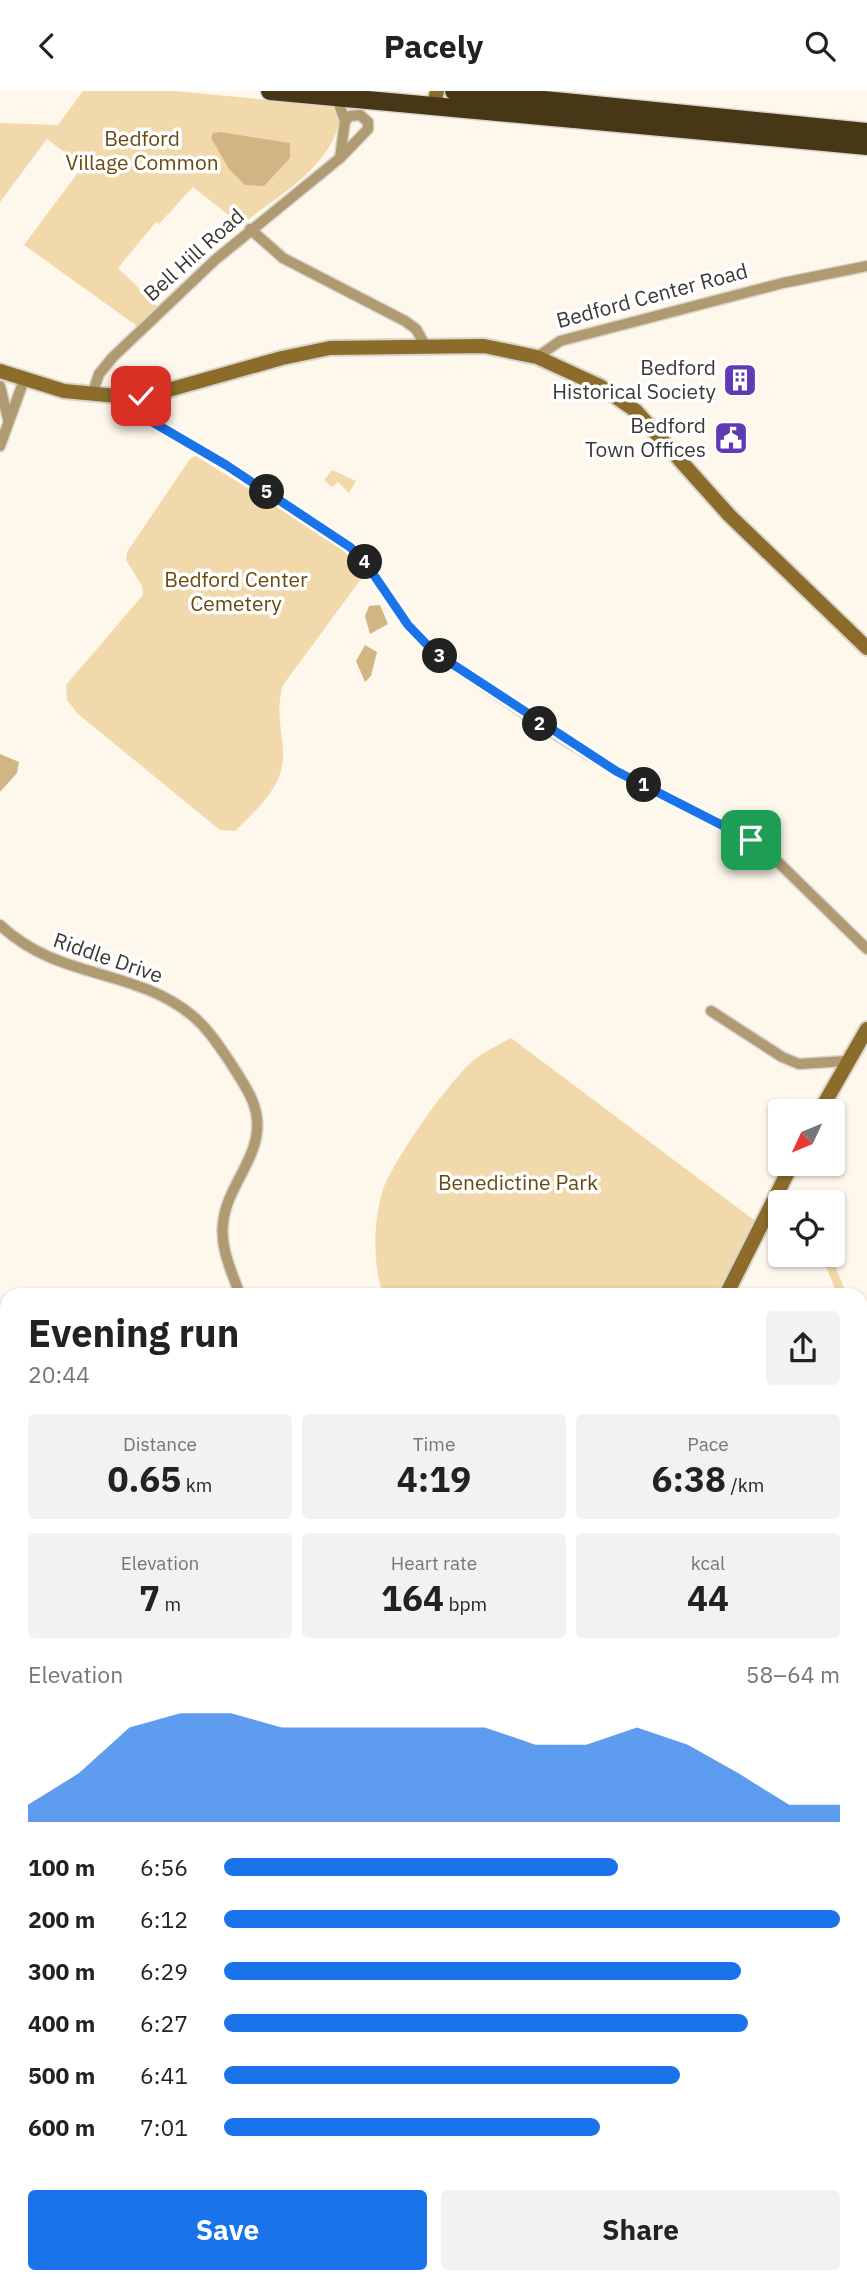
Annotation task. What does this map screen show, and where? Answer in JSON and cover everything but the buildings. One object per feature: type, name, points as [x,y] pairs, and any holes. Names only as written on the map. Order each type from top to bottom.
[{"type":"highway","points":[[270,91],[435,98],[867,146]]},
{"type":"highway","points":[[454,91],[867,132]]},
{"type":"street","points":[[336,95],[345,121],[340,158]]},
{"type":"street","name":"Bell Hill Road","points":[[92,395],[99,374],[113,357],[250,229],[340,158],[368,129],[368,122],[360,115],[350,116],[345,121]]},
{"type":"street","points":[[250,229],[283,258],[405,321],[416,329],[425,345]]},
{"type":"street","name":"Bedford Center Road","points":[[537,356],[554,343],[571,338],[783,283],[867,266]]},
{"type":"street","points":[[0,371],[24,380],[92,395],[128,397],[154,394],[282,358],[330,348],[425,345],[484,347],[537,356],[600,386],[636,411],[729,515],[867,648]]},
{"type":"street","points":[[0,446],[24,380]]},
{"type":"street","points":[[0,386],[9,422]]},
{"type":"street","points":[[128,397],[144,417],[226,465],[350,547],[365,562],[408,625],[434,652],[605,764],[751,840],[780,864],[867,949]]},
{"type":"street","name":"Riddle Drive","points":[[0,925],[44,957],[134,985],[169,1000],[192,1016],[218,1044],[244,1084],[257,1119],[254,1147],[227,1206],[223,1226],[223,1245],[238,1288]]},
{"type":"street","points":[[711,1011],[782,1057],[799,1064],[847,1061]]},
{"type":"street","points":[[826,1099],[867,1029]]},
{"type":"street","points":[[730,1288],[786,1176]]},
{"type":"green space","name":"Bedford Village Common","points":[[83,91],[174,91],[341,107],[338,127],[319,161],[290,189],[241,225],[193,187],[159,224],[156,222],[118,268],[157,306],[137,326],[24,245],[83,166],[47,139],[0,202],[0,123],[58,125]]},
{"type":"green space","name":"Bedford Center Cemetery","points":[[196,456],[338,544],[355,558],[364,575],[283,685],[279,710],[283,750],[280,774],[268,795],[235,831],[220,830],[78,714],[67,700],[66,685],[143,595],[142,586],[126,560],[127,552],[190,459]]},
{"type":"green space","points":[[332,470],[356,481],[349,493],[338,482],[332,487],[324,480]]},
{"type":"green space","name":"Benedictine Park","points":[[511,1038],[754,1220],[720,1288],[381,1288],[377,1270],[376,1231],[379,1205],[387,1180],[422,1123],[451,1085],[478,1057]]},
{"type":"green space","points":[[826,1267],[836,1267],[844,1288],[835,1288]]},
{"type":"shaded area","points":[[213,133],[290,143],[290,158],[264,186],[245,185],[229,169],[211,138]]},
{"type":"shaded area","points":[[380,605],[388,624],[370,634],[365,616],[369,606]]},
{"type":"shaded area","points":[[365,645],[377,652],[371,676],[365,682],[356,661]]},
{"type":"shaded area","points":[[0,754],[19,762],[17,773],[0,792]]},
{"type":"place","name":"Bedford Historical Society","points":[[740,380]]},
{"type":"place","name":"Bedford Town Offices","points":[[731,438]]},
{"type":"route","points":[[141,396],[128,397],[144,417],[226,465],[350,547],[365,562],[420,640],[434,652],[560,737],[616,771],[751,840]]}]
